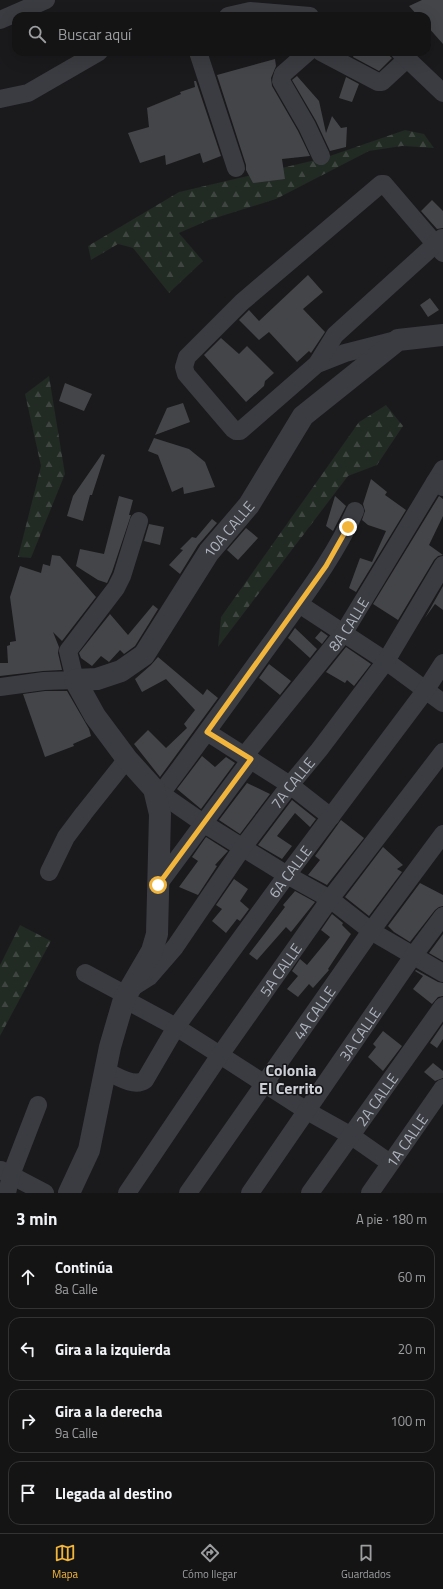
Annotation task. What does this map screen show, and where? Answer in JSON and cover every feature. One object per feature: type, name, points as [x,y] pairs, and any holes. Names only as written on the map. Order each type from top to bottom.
[{"type":"street","points":[[18,12],[46,0]]},
{"type":"street","points":[[246,12],[262,12]]},
{"type":"street","points":[[0,20],[12,15]]},
{"type":"street","points":[[0,99],[28,93],[92,56]]},
{"type":"street","points":[[199,56],[236,168]]},
{"type":"street","points":[[304,56],[284,74],[281,81],[307,126],[321,156]]},
{"type":"street","points":[[328,56],[378,82],[382,82],[403,56]]},
{"type":"street","points":[[405,56],[443,93]]},
{"type":"street","points":[[381,184],[385,186],[440,245],[335,335],[317,364],[240,431],[236,432],[232,430],[186,374],[184,367],[187,357],[242,302],[381,184]]},
{"type":"street","points":[[317,364],[345,353],[398,340],[443,335]]},
{"type":"street","name":"10A CALLE","points":[[0,687],[44,681],[97,679],[121,671],[144,655],[209,552],[249,505],[303,416],[398,340]]},
{"type":"street","name":"8A CALLE","points":[[158,885],[203,824],[248,757],[343,634],[441,477]]},
{"type":"street","points":[[69,1193],[89,1150],[110,1047],[126,995],[152,950],[157,934],[160,814],[159,789],[207,732],[326,566],[348,527],[355,511]]},
{"type":"street","points":[[139,521],[122,576],[116,588],[68,651],[75,680],[95,716],[127,759],[159,789],[203,824],[243,847],[286,875],[330,899],[371,931],[443,973]]},
{"type":"street","name":"7A CALLE","points":[[126,995],[149,977],[175,947],[243,847],[386,661],[443,564]]},
{"type":"street","points":[[299,604],[386,661],[443,703]]},
{"type":"street","name":"6A CALLE","points":[[106,1071],[135,1084],[141,1083],[145,1080],[176,1027],[286,875],[425,691],[443,663]]},
{"type":"street","points":[[207,732],[290,785],[331,817]]},
{"type":"street","name":"5A CALLE","points":[[127,1193],[220,1055],[330,899],[443,752]]},
{"type":"street","points":[[49,872],[66,837],[84,812],[127,759]]},
{"type":"street","name":"4A CALLE","points":[[188,1193],[371,931],[443,834]]},
{"type":"street","name":"3A CALLE","points":[[250,1193],[413,956],[443,916]]},
{"type":"street","points":[[85,973],[126,995],[264,1084],[350,1136],[390,1163]]},
{"type":"street","name":"2A CALLE","points":[[310,1193],[443,1006]]},
{"type":"street","name":"1A CALLE","points":[[370,1193],[443,1088]]},
{"type":"street","points":[[7,1193],[5,1172],[38,1105]]},
{"type":"street","points":[[5,1172],[46,1193]]},
{"type":"green space","points":[[405,130],[424,134],[434,148],[402,146],[369,151],[276,199],[209,220],[179,233],[203,261],[169,293],[133,248],[118,244],[91,260],[88,246],[179,192],[324,158]]},
{"type":"green space","points":[[49,376],[65,474],[31,558],[18,557],[41,466],[25,394]]},
{"type":"green space","points":[[386,405],[403,426],[377,465],[348,476],[218,647],[221,617],[359,422]]},
{"type":"green space","points":[[20,925],[51,941],[0,1036],[0,965]]},
{"type":"building","points":[[422,0],[443,0],[443,44],[431,30],[431,12],[414,12],[409,6]]},
{"type":"building","points":[[390,56],[392,58],[379,71],[353,57]]},
{"type":"building","points":[[275,59],[276,66],[271,78],[272,86],[298,131],[310,156],[282,159],[285,179],[253,183],[246,170],[246,165],[217,75]]},
{"type":"building","points":[[297,76],[319,101],[326,133],[332,116],[341,128],[347,127],[346,147],[330,151],[316,121],[292,80]]},
{"type":"building","points":[[346,77],[359,84],[352,102],[339,98]]},
{"type":"building","points":[[194,81],[196,81],[221,156],[203,163],[200,153],[166,165],[165,155],[140,163],[128,133],[149,127],[147,108],[181,94],[180,92],[195,87]]},
{"type":"building","points":[[432,200],[443,211],[443,228],[437,229],[421,211]]},
{"type":"building","points":[[308,275],[323,292],[303,309],[325,332],[311,353],[309,351],[297,362],[269,332],[259,340],[239,320],[249,310],[259,321]]},
{"type":"building","points":[[430,298],[439,310],[428,317],[420,305]]},
{"type":"building","points":[[221,338],[239,354],[247,346],[274,373],[265,381],[264,386],[246,402],[204,355]]},
{"type":"building","points":[[65,383],[92,394],[84,411],[59,401]]},
{"type":"building","points":[[183,403],[190,422],[155,435],[167,408]]},
{"type":"building","points":[[154,438],[189,449],[205,462],[215,487],[184,494],[183,487],[172,492],[158,455],[148,451]]},
{"type":"building","points":[[102,454],[105,455],[92,495],[90,495],[83,521],[67,516],[73,496]]},
{"type":"building","points":[[371,479],[387,492],[385,495],[406,510],[356,592],[349,588],[360,558],[372,562],[386,531],[368,525],[362,520],[365,511],[363,504]]},
{"type":"building","points":[[119,496],[133,500],[129,515],[131,515],[107,583],[98,580],[76,566],[80,549],[104,554]]},
{"type":"building","points":[[335,496],[346,506],[333,531],[326,526]]},
{"type":"building","points":[[439,496],[443,499],[443,516],[429,545],[443,555],[438,556],[434,560],[398,620],[373,604]]},
{"type":"building","points":[[212,519],[217,523],[198,545],[180,574],[169,565],[183,550],[180,549],[192,537],[196,538]]},
{"type":"building","points":[[149,524],[164,527],[160,545],[144,541]]},
{"type":"building","points":[[246,528],[258,538],[238,560],[227,550]]},
{"type":"building","points":[[52,555],[60,556],[96,597],[62,641],[53,632],[59,647],[58,653],[62,670],[0,676],[0,663],[8,663],[7,646],[10,645],[10,642],[16,641],[10,597],[20,566],[41,573],[43,564],[50,566]]},
{"type":"building","points":[[443,586],[443,610],[435,604],[425,618]]},
{"type":"building","points":[[153,605],[158,609],[135,646],[124,654],[120,650],[109,662],[101,656],[92,666],[81,658],[79,653],[110,614],[128,635]]},
{"type":"building","points":[[295,628],[317,649],[310,658],[288,638]]},
{"type":"building","points":[[321,631],[328,636],[322,644],[315,638]]},
{"type":"building","points":[[346,647],[371,664],[354,686],[347,680],[345,683],[326,672]]},
{"type":"building","points":[[158,657],[203,695],[207,689],[218,698],[160,777],[134,744],[148,730],[166,748],[187,728],[184,724],[195,710],[166,679],[142,692],[135,679]]},
{"type":"building","points":[[269,664],[291,681],[280,695],[259,678]]},
{"type":"building","points":[[45,691],[67,691],[89,729],[91,736],[73,744],[74,746],[45,757],[23,694]]},
{"type":"building","points":[[202,756],[215,767],[226,757],[235,763],[201,809],[177,789]]},
{"type":"building","points":[[247,783],[270,794],[240,834],[219,820]]},
{"type":"building","points":[[292,800],[316,819],[310,827],[295,813],[277,836],[292,846],[282,859],[258,845]]},
{"type":"building","points":[[341,820],[364,838],[327,885],[308,875],[320,860],[315,856]]},
{"type":"building","points":[[206,837],[228,851],[215,865],[217,866],[198,895],[179,887],[198,861],[192,857]]},
{"type":"building","points":[[383,847],[403,865],[397,869],[402,872],[369,916],[345,897]]},
{"type":"building","points":[[234,879],[248,889],[240,901],[249,909],[240,921],[237,919],[226,933],[212,921],[222,909],[216,905]]},
{"type":"building","points":[[420,883],[443,895],[443,906],[435,910],[410,942],[394,932],[388,926]]},
{"type":"building","points":[[295,891],[315,902],[291,932],[286,927],[257,960],[249,954],[285,907],[283,905]]},
{"type":"building","points":[[332,914],[343,923],[342,925],[351,934],[328,969],[329,970],[313,988],[309,984],[298,997],[287,989],[298,976],[292,971],[300,959],[307,965],[330,937],[321,930]]},
{"type":"building","points":[[443,934],[443,961],[429,953]]},
{"type":"building","points":[[416,970],[438,982],[443,983],[443,996],[438,997],[432,1004],[413,989],[423,976],[415,971]]},
{"type":"building","points":[[443,1024],[443,1039],[437,1048],[430,1043]]},
{"type":"building","points":[[383,1031],[402,1046],[383,1071],[368,1057],[376,1047],[373,1044]]},
{"type":"building","points":[[433,1063],[443,1071],[443,1078],[435,1081],[424,1072]]},
{"type":"district","name":"Colonia El Cerrito","points":[[291,1079]]},
{"type":"route","points":[[158,885],[251,759],[207,732],[326,566],[348,527]]}]
